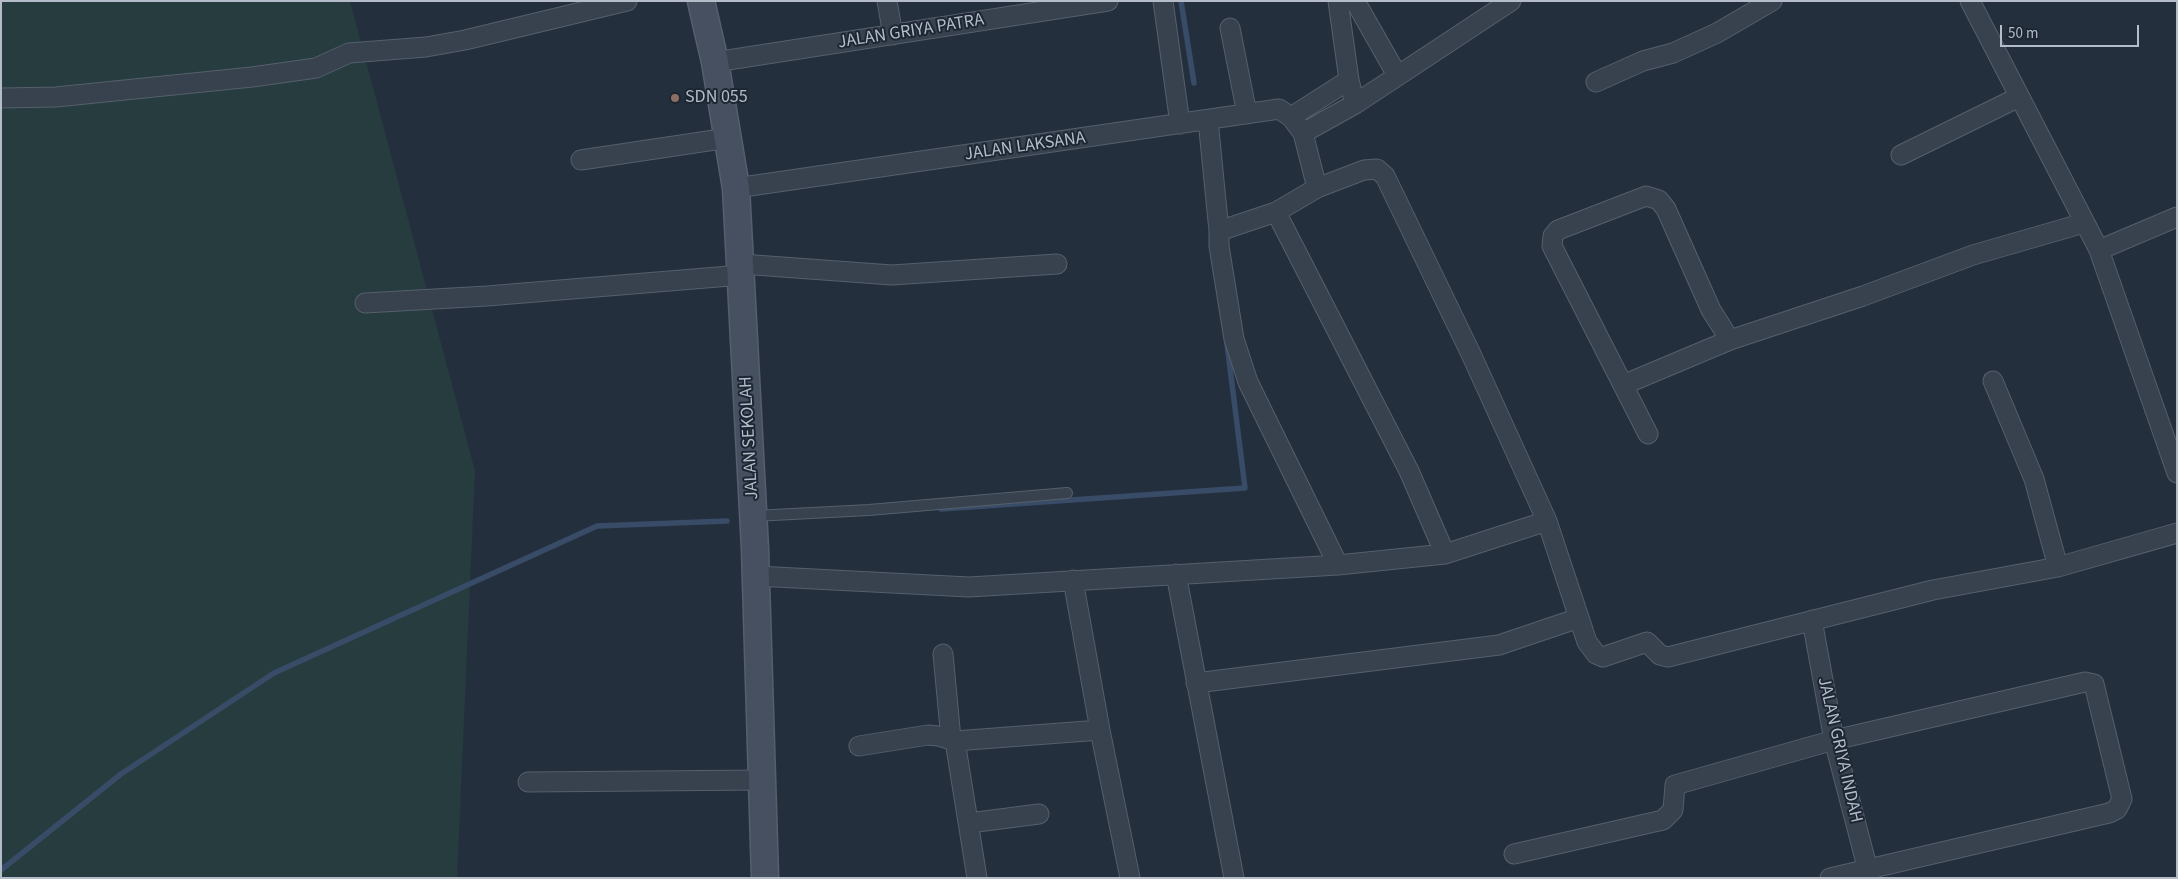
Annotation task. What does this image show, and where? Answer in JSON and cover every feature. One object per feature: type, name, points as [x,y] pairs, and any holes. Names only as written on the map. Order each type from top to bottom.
[{"type":"street","points":[[1,98],[56,97],[252,77],[316,68],[349,52],[426,47],[465,40],[627,1]]},
{"type":"street","name":"JALAN SEKOLAH","points":[[701,1],[715,62],[736,188],[754,519],[765,878]]},
{"type":"street","points":[[887,1],[893,35]]},
{"type":"street","name":"JALAN GRIYA PATRA","points":[[715,62],[893,35],[1002,10],[1108,1]]},
{"type":"street","points":[[1163,1],[1180,124]]},
{"type":"street","points":[[1338,1],[1349,80],[1355,104]]},
{"type":"street","points":[[1355,1],[1397,75]]},
{"type":"street","points":[[1303,133],[1355,104],[1511,1]]},
{"type":"street","points":[[1596,82],[1643,61],[1673,53],[1717,33],[1772,1]]},
{"type":"street","points":[[1970,1],[2099,250],[2177,473]]},
{"type":"street","points":[[1230,28],[1247,114]]},
{"type":"street","points":[[1317,188],[1303,133],[1291,117],[1349,80]]},
{"type":"street","points":[[1901,156],[2019,97]]},
{"type":"street","name":"JALAN LAKSANA","points":[[736,188],[1278,109],[1291,117]]},
{"type":"street","points":[[1208,120],[1219,246],[1234,339],[1248,382],[1338,565]]},
{"type":"street","points":[[581,160],[728,138]]},
{"type":"street","points":[[1219,231],[1276,212],[1317,188],[1364,170],[1377,169],[1385,176],[1471,354],[1547,521],[1587,642],[1596,654],[1603,657],[1647,642],[1660,656],[1668,657],[1932,590],[2058,567],[2177,533]]},
{"type":"street","points":[[1648,434],[1552,246],[1553,236],[1558,230],[1646,196],[1659,200],[1666,209],[1711,310],[1730,340]]},
{"type":"street","points":[[1276,212],[1409,471],[1445,554]]},
{"type":"street","points":[[2099,250],[2177,217]]},
{"type":"street","points":[[1623,385],[1730,340],[1863,296],[1974,255],[2084,223]]},
{"type":"street","points":[[365,303],[497,295],[741,269],[892,275],[1057,264]]},
{"type":"street","points":[[1993,381],[2034,479],[2058,567]]},
{"type":"street","points":[[756,576],[969,588],[1073,580],[1338,565],[1445,554],[1547,521]]},
{"type":"street","points":[[1176,574],[1234,878]]},
{"type":"street","points":[[1073,580],[1100,730],[1130,878]]},
{"type":"street","points":[[1196,682],[1500,645],[1579,618]]},
{"type":"street","name":"JALAN GRIYA INDAH","points":[[1812,620],[1834,740],[1869,874]]},
{"type":"street","points":[[943,654],[953,740],[969,823],[977,878]]},
{"type":"street","points":[[1514,854],[1663,820],[1673,810],[1675,785],[1834,740],[2085,682],[2094,684],[2122,798],[2117,809],[2109,813],[1869,874],[1830,878]]},
{"type":"street","points":[[859,746],[928,735],[953,740],[1100,730]]},
{"type":"street","points":[[528,782],[762,780]]},
{"type":"street","points":[[969,823],[1039,814]]},
{"type":"lane","points":[[754,519],[1067,493]]},
{"type":"green space","points":[[1,1],[350,1],[475,471],[457,878],[1,878]]},
{"type":"waterway","points":[[1181,1],[1194,83]]},
{"type":"waterway","points":[[941,509],[1245,488],[1227,344]]},
{"type":"waterway","points":[[1,870],[121,774],[274,673],[597,526],[727,521]]},
{"type":"place","name":"SDN 055","points":[[675,98]]}]
